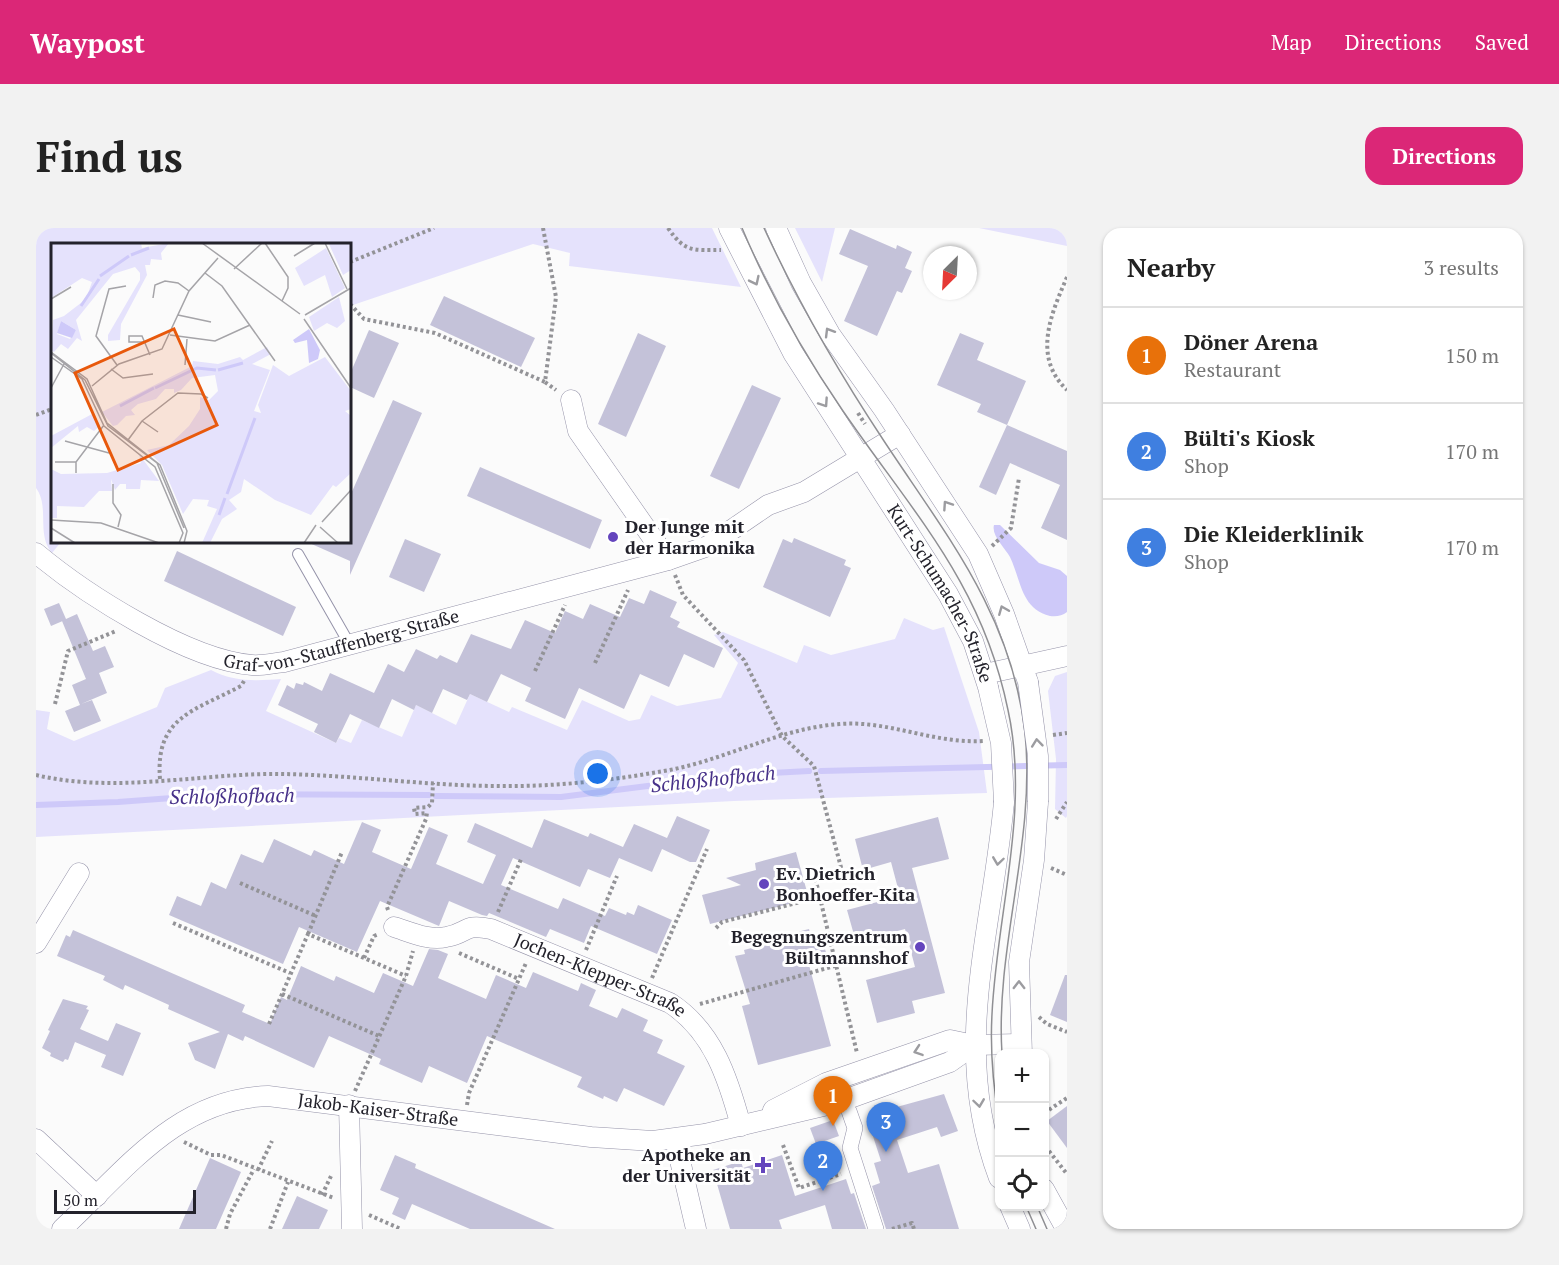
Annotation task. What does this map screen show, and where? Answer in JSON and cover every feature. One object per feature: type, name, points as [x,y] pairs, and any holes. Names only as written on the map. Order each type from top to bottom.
[{"type":"street","name":"Kurt-Schumacher-Straße","points":[[729,228],[793,353],[948,594],[972,641],[986,681],[1001,743],[1004,802],[999,854],[977,997],[974,1045],[985,1137],[995,1166]]},
{"type":"street","points":[[776,228],[801,283],[830,334],[900,434],[978,554],[1026,674],[1038,756],[1038,802],[1034,860],[1019,962],[1021,1049],[974,1045]]},
{"type":"street","points":[[571,400],[578,431],[668,560]]},
{"type":"street","name":"Graf-von-Stauffenberg-Straße","points":[[36,553],[129,618],[214,657],[252,665],[284,662],[668,560],[708,546],[768,505],[804,492],[900,434]]},
{"type":"street","points":[[986,681],[1026,674],[1067,656]]},
{"type":"street","points":[[36,943],[79,873]]},
{"type":"street","name":"Jochen-Klepper-Straße","points":[[394,927],[418,935],[443,938],[473,925],[491,928],[646,993],[681,1011],[707,1037],[729,1087],[741,1126]]},
{"type":"street","name":"Jakob-Kaiser-Straße","points":[[62,1229],[164,1132],[199,1111],[242,1096],[268,1095],[591,1137],[644,1141],[675,1139],[741,1126],[845,1100],[950,1062],[974,1045]]},
{"type":"street","points":[[349,1105],[352,1229]]},
{"type":"street","points":[[849,1111],[855,1128],[850,1148],[876,1229]]},
{"type":"street","points":[[36,1139],[97,1196]]},
{"type":"street","points":[[675,1139],[696,1229]]},
{"type":"street","points":[[1049,1198],[1066,1229]]},
{"type":"street","points":[[1012,1211],[1020,1229]]},
{"type":"lane","points":[[298,554],[350,645]]},
{"type":"path","points":[[351,262],[434,228]]},
{"type":"path","points":[[543,228],[556,297],[545,382]]},
{"type":"path","points":[[668,228],[679,243],[690,250],[725,249]]},
{"type":"path","points":[[1067,277],[1051,314],[1046,334],[1052,369],[1067,390]]},
{"type":"path","points":[[351,305],[364,319],[435,333],[545,382],[571,400]]},
{"type":"path","points":[[36,416],[51,409]]},
{"type":"path","points":[[858,413],[865,424]]},
{"type":"path","points":[[994,545],[1009,532],[1019,478]]},
{"type":"path","points":[[668,560],[683,595],[744,660],[782,736],[814,766],[842,871],[815,878],[838,965],[858,1057]]},
{"type":"path","points":[[595,663],[633,579],[631,570]]},
{"type":"path","points":[[535,671],[567,601],[567,587]]},
{"type":"path","points":[[55,704],[68,651],[122,629],[129,618]]},
{"type":"path","points":[[160,779],[159,761],[163,739],[176,721],[241,686],[252,665]]},
{"type":"path","points":[[36,775],[100,783],[281,774],[511,786],[582,782],[666,771],[811,728],[842,723],[971,742]]},
{"type":"path","points":[[364,958],[374,936],[394,927],[387,907],[428,813],[415,814],[414,808],[428,807],[432,803],[433,783]]},
{"type":"path","points":[[1052,819],[1060,816],[1067,802]]},
{"type":"path","points":[[646,993],[707,849]]},
{"type":"path","points":[[269,1024],[342,852]]},
{"type":"path","points":[[491,928],[522,857]]},
{"type":"path","points":[[1046,866],[1067,875]]},
{"type":"path","points":[[592,934],[617,876]]},
{"type":"path","points":[[240,884],[316,916]]},
{"type":"path","points":[[716,928],[722,922],[820,897]]},
{"type":"path","points":[[173,923],[290,974]]},
{"type":"path","points":[[308,934],[406,976]]},
{"type":"path","points":[[359,1082],[406,976],[418,935]]},
{"type":"path","points":[[469,1093],[534,945]]},
{"type":"path","points":[[448,948],[519,980]]},
{"type":"path","points":[[681,1011],[684,1007],[838,965]]},
{"type":"path","points":[[282,994],[379,1036]]},
{"type":"path","points":[[1033,1013],[1047,1024],[1067,1032]]},
{"type":"path","points":[[1049,1110],[1067,1098]]},
{"type":"path","points":[[164,1132],[211,1155],[221,1155],[352,1205],[401,1229]]},
{"type":"path","points":[[226,1229],[230,1214],[272,1141]]},
{"type":"path","points":[[783,1145],[799,1188],[856,1169]]},
{"type":"path","points":[[1049,1151],[1067,1174]]},
{"type":"path","points":[[270,1229],[288,1182]]},
{"type":"path","points":[[892,1229],[912,1223],[914,1229]]},
{"type":"shaded area","points":[[36,228],[712,228],[741,287],[569,266],[570,253],[533,244],[351,306],[351,243],[51,243],[51,543],[60,543],[52,553],[45,538],[42,504],[36,488]]},
{"type":"shaded area","points":[[795,228],[835,228],[822,282]]},
{"type":"shaded area","points":[[979,228],[1067,228],[1067,246]]},
{"type":"shaded area","points":[[994,525],[1000,525],[1039,563],[1060,570],[1067,576],[1067,612],[1059,616],[1050,616],[1033,607],[1023,592],[1010,557],[996,537]]},
{"type":"shaded area","points":[[904,618],[933,630],[944,627],[979,732],[987,793],[734,801],[36,837],[36,710],[50,712],[47,729],[74,741],[157,707],[165,688],[211,670],[237,679],[281,679],[266,711],[336,743],[339,738],[351,743],[362,720],[402,737],[416,705],[456,725],[470,694],[509,712],[512,707],[567,730],[582,700],[629,721],[640,719],[651,695],[677,706],[721,698],[738,663],[714,635],[723,632],[797,663],[804,645],[831,655],[895,639]]},
{"type":"shaded area","points":[[1067,672],[1066,818],[1055,809],[1056,759],[1048,691],[1055,676]]},
{"type":"building","points":[[850,229],[896,249],[897,245],[912,252],[905,268],[912,271],[902,293],[897,291],[877,336],[844,321],[868,266],[839,254]]},
{"type":"building","points":[[444,296],[535,338],[521,367],[430,325]]},
{"type":"building","points":[[369,330],[399,343],[374,398],[351,387],[351,372]]},
{"type":"building","points":[[638,333],[666,346],[626,437],[598,424]]},
{"type":"building","points":[[960,333],[984,343],[977,360],[1026,381],[1007,425],[977,412],[981,404],[937,385]]},
{"type":"building","points":[[752,385],[781,398],[739,489],[710,476]]},
{"type":"building","points":[[393,400],[422,413],[350,575],[350,561],[309,543],[351,543],[351,494]]},
{"type":"building","points":[[1007,425],[1067,451],[1067,540],[1041,528],[1060,485],[1010,463],[996,495],[979,487]]},
{"type":"building","points":[[480,467],[602,520],[590,549],[467,496]]},
{"type":"building","points":[[794,538],[846,560],[844,565],[851,568],[830,617],[763,587],[783,539],[792,543]]},
{"type":"building","points":[[405,539],[441,554],[424,592],[389,577]]},
{"type":"building","points":[[177,551],[296,607],[283,636],[164,581]]},
{"type":"building","points":[[650,590],[677,602],[670,617],[680,622],[677,627],[723,648],[714,668],[684,654],[669,687],[640,674],[624,709],[579,688],[565,719],[525,701],[531,688],[501,674],[487,702],[470,694],[467,700],[443,689],[432,713],[416,705],[414,710],[392,699],[379,728],[350,714],[336,743],[314,732],[318,724],[278,705],[287,685],[294,689],[296,683],[303,685],[304,682],[322,691],[330,673],[374,693],[388,664],[404,672],[416,649],[437,659],[440,655],[457,663],[471,634],[511,649],[525,620],[555,633],[565,611],[583,619],[590,604],[620,617],[629,598],[644,604]]},
{"type":"building","points":[[59,603],[66,619],[77,614],[93,651],[105,646],[114,667],[99,673],[107,693],[81,704],[92,700],[101,721],[74,732],[65,711],[80,705],[72,685],[86,679],[62,621],[51,626],[44,609]]},
{"type":"building","points":[[677,816],[710,830],[696,862],[690,862],[662,849],[652,872],[619,858],[610,878],[588,869],[580,887],[513,858],[501,885],[558,909],[563,898],[605,916],[609,908],[626,915],[627,912],[634,915],[638,905],[672,920],[657,954],[591,926],[584,943],[550,929],[546,937],[489,913],[487,916],[482,915],[449,901],[439,926],[380,901],[357,952],[299,927],[283,964],[169,915],[177,896],[201,906],[211,882],[226,889],[241,854],[263,863],[274,839],[311,856],[314,850],[344,864],[362,822],[381,830],[372,852],[411,869],[429,827],[448,835],[436,864],[483,884],[496,855],[467,842],[475,823],[532,848],[544,819],[588,837],[590,833],[623,847],[634,824],[667,838]]},
{"type":"building","points":[[938,817],[949,859],[912,868],[945,993],[912,1001],[915,1013],[877,1023],[866,980],[915,967],[905,929],[856,942],[847,910],[900,896],[891,862],[863,870],[855,839]]},
{"type":"building","name":"Ev. Dietrich Bonhoeffer-Kita","points":[[796,852],[809,899],[710,924],[702,895],[741,885],[726,878],[756,870],[755,863]]},
{"type":"building","points":[[809,929],[811,937],[821,935],[827,956],[813,959],[814,964],[809,965],[831,1046],[758,1065],[742,1006],[750,1004],[735,956],[745,954],[744,950],[794,937],[793,933]]},
{"type":"building","points":[[73,930],[245,1005],[242,1012],[270,1024],[281,997],[287,1000],[301,966],[334,981],[336,976],[374,993],[383,973],[413,986],[429,949],[438,950],[448,954],[438,978],[486,999],[496,975],[526,988],[533,972],[578,991],[581,983],[596,990],[589,1006],[617,1018],[622,1008],[648,1020],[643,1031],[663,1040],[657,1053],[685,1066],[664,1106],[624,1088],[617,1102],[604,1096],[603,1099],[577,1087],[582,1077],[487,1036],[467,1083],[429,1066],[422,1083],[379,1064],[381,1059],[329,1036],[314,1068],[245,1036],[243,1041],[228,1034],[215,1069],[195,1060],[188,1043],[220,1032],[168,1009],[169,1005],[125,985],[123,990],[103,980],[105,976],[57,956],[66,935],[70,937]]},
{"type":"building","points":[[1065,975],[1067,975],[1067,1022],[1050,1015]]},
{"type":"building","points":[[63,999],[88,1006],[86,1009],[89,1010],[80,1029],[108,1041],[116,1023],[141,1033],[123,1076],[101,1067],[106,1055],[75,1042],[68,1060],[65,1059],[63,1062],[50,1056],[51,1053],[42,1048]]},
{"type":"building","points":[[944,1094],[958,1131],[941,1137],[937,1127],[897,1140],[908,1173],[939,1164],[959,1229],[886,1229],[872,1186],[880,1183],[874,1163],[881,1161],[870,1127],[897,1117],[893,1108]]},
{"type":"building","points":[[1067,1106],[1067,1148],[1049,1124],[1049,1120]]},
{"type":"building","points":[[833,1120],[839,1136],[816,1144],[810,1128]]},
{"type":"building","points":[[395,1155],[416,1164],[415,1168],[555,1229],[470,1229],[412,1204],[405,1220],[392,1214],[399,1198],[380,1190]]},
{"type":"building","points":[[782,1155],[795,1196],[846,1179],[851,1194],[854,1193],[866,1229],[832,1229],[825,1205],[779,1220],[782,1229],[730,1229],[713,1170],[741,1161],[743,1168]]},
{"type":"building","points":[[210,1158],[241,1172],[216,1229],[179,1229]]},
{"type":"building","points":[[297,1196],[328,1210],[319,1229],[282,1229]]},
{"type":"waterway","name":"Schloßhofbach","points":[[821,771],[1067,765]]},
{"type":"waterway","name":"Schloßhofbach","points":[[436,796],[561,797],[734,775],[809,771]]},
{"type":"waterway","name":"Schloßhofbach","points":[[36,805],[226,794],[429,795]]},
{"type":"tram line","points":[[742,228],[788,322],[815,367],[843,411],[942,551],[963,586],[981,624],[996,665],[1008,710],[1014,748],[1015,786],[1014,824],[992,1014],[991,1041],[996,1103]]},
{"type":"tram line","points":[[764,228],[805,310],[835,363],[973,578],[1006,651],[1018,690],[1025,733],[1027,773],[1021,854],[1004,973],[1001,1014],[1002,1049]]},
{"type":"tram line","points":[[1028,1211],[1036,1229]]},
{"type":"tram line","points":[[1039,1211],[1047,1229]]},
{"type":"place","name":"Der Junge mit der Harmonika","points":[[613,537]]},
{"type":"place","name":"Ev. Dietrich Bonhoeffer-Kita","points":[[764,884]]},
{"type":"place","name":"Begegnungszentrum Bültmannshof","points":[[920,947]]},
{"type":"place","name":"Döner Arena","points":[[833,1126]]},
{"type":"place","name":"Die Kleiderklinik","points":[[886,1152]]},
{"type":"place","name":"Apotheke an der Universität","points":[[763,1165]]},
{"type":"place","name":"Bülti's Kiosk","points":[[823,1191]]}]
